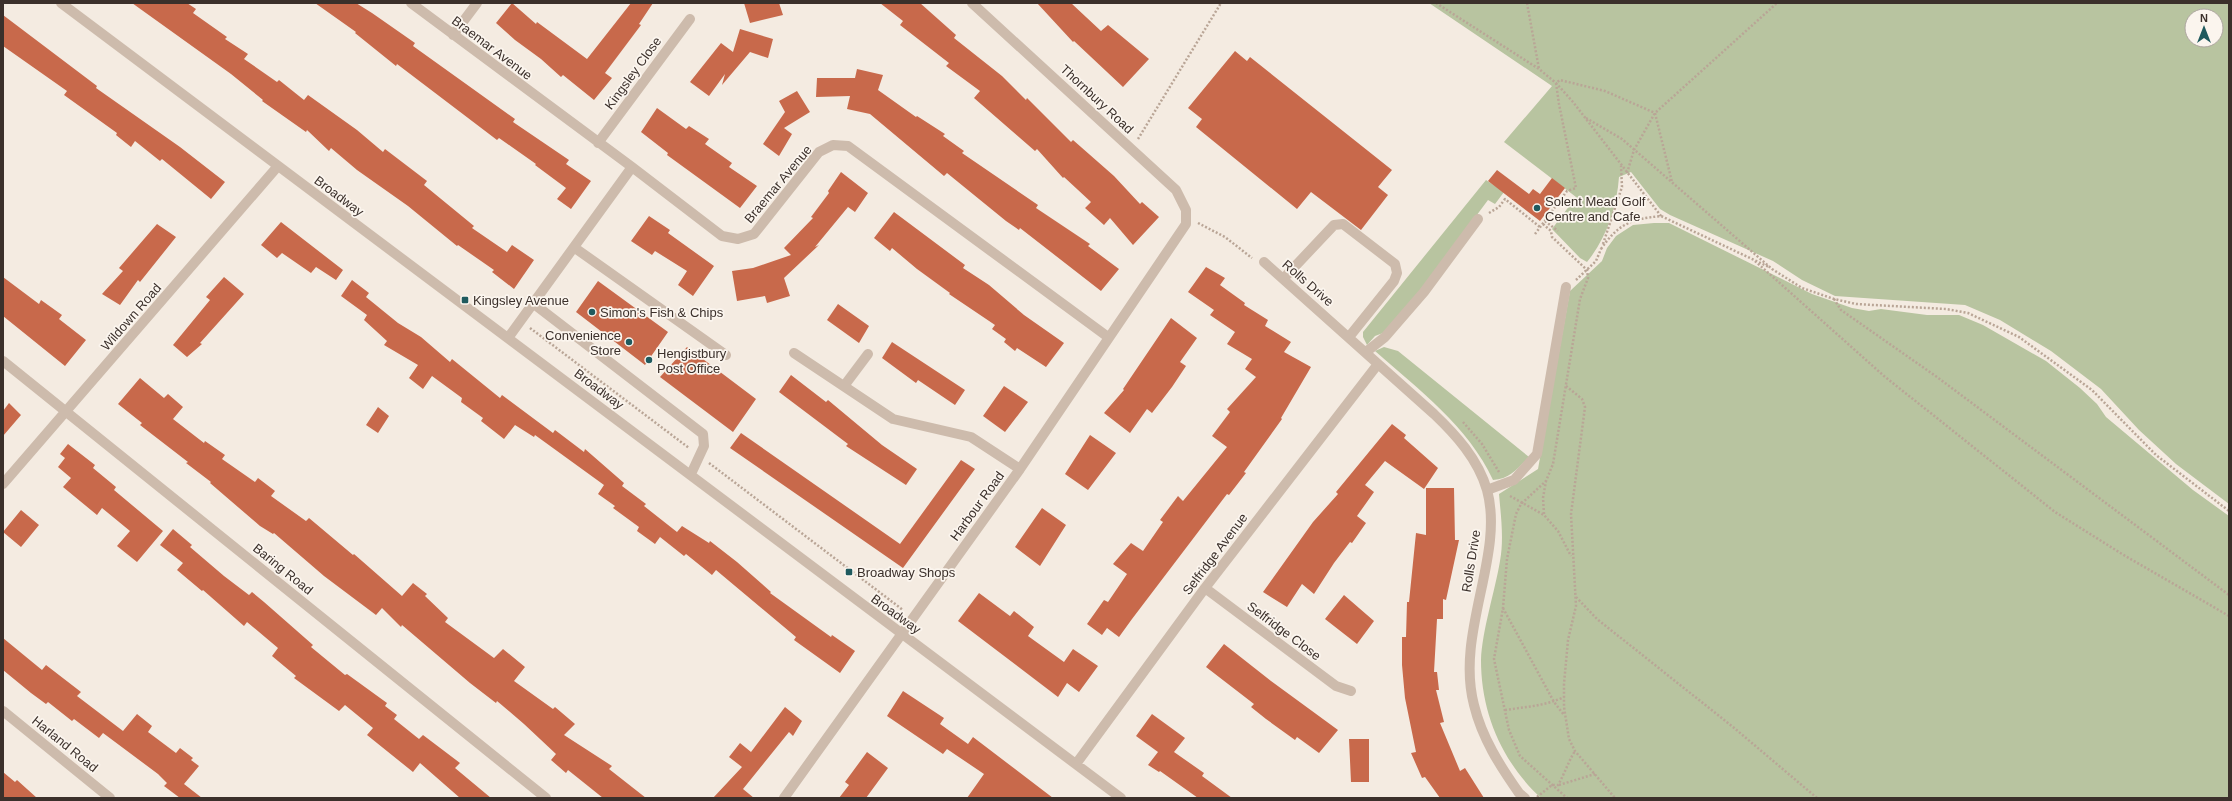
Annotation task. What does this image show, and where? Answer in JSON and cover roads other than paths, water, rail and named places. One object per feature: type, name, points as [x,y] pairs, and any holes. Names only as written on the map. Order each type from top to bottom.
[{"type":"street","name":"Broadway","points":[[61,3],[1121,798]]},
{"type":"street","name":"Braemar Avenue","points":[[411,3],[632,167],[722,236],[738,239],[754,234],[819,152],[832,146],[848,146],[1108,337]]},
{"type":"street","points":[[453,35],[477,3]]},
{"type":"street","name":"Thornbury Road","points":[[972,3],[1176,190],[1186,210],[1186,224]]},
{"type":"street","name":"Kingsley Close","points":[[598,143],[690,18]]},
{"type":"street","name":"Wildown Road","points":[[3,484],[68,411],[278,166]]},
{"type":"street","points":[[508,338],[575,248],[632,167]]},
{"type":"street","points":[[1366,352],[1386,337],[1424,292],[1478,219]]},
{"type":"street","name":"Harbour Road","points":[[784,798],[1020,469],[1186,224]]},
{"type":"street","points":[[1284,278],[1328,229],[1334,225],[1343,224],[1395,264],[1398,273],[1394,281],[1349,337]]},
{"type":"street","points":[[575,248],[726,355]]},
{"type":"street","name":"Rolls Drive","points":[[1264,262],[1284,278],[1366,352],[1457,437],[1474,460],[1487,490],[1490,519],[1489,543],[1471,641],[1470,664],[1473,705],[1491,752],[1519,793],[1525,798]]},
{"type":"street","points":[[1487,490],[1514,480],[1537,454],[1566,287]]},
{"type":"street","points":[[534,304],[703,434],[704,446],[701,457],[691,474]]},
{"type":"street","points":[[794,353],[893,419],[971,437],[1020,469]]},
{"type":"street","points":[[844,386],[868,354]]},
{"type":"street","name":"Baring Road","points":[[3,361],[68,411],[546,798]]},
{"type":"street","name":"Selfridge Avenue","points":[[1076,764],[1205,588],[1378,364]]},
{"type":"street","name":"Selfridge Close","points":[[1205,588],[1336,686],[1351,691]]},
{"type":"street","name":"Harland Road","points":[[3,711],[110,798]]},
{"type":"place","name":"Solent Mead Golf Centre and Cafe","points":[[1537,208]]},
{"type":"place","name":"Kingsley Avenue","points":[[465,300]]},
{"type":"place","name":"Simon's Fish & Chips","points":[[592,312]]},
{"type":"place","name":"Convenience Store","points":[[629,342]]},
{"type":"place","name":"Hengistbury Post Office","points":[[649,360]]},
{"type":"place","name":"Broadway Shops","points":[[849,572]]}]
